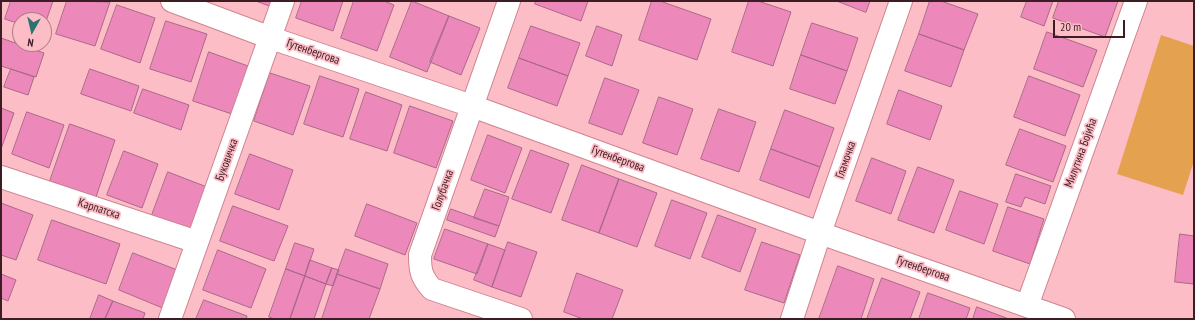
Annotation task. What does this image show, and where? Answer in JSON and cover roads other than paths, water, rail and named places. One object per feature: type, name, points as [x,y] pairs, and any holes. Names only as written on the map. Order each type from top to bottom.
[{"type":"street","name":"Гутенбергова","points":[[172,1],[271,38],[472,106],[820,233],[1064,319]]},
{"type":"street","name":"Буковичка","points":[[170,319],[283,1]]},
{"type":"street","name":"Голубачка","points":[[509,1],[420,255],[420,269],[425,281],[432,289],[521,319]]},
{"type":"street","name":"Гламочка","points":[[792,319],[820,233],[901,1]]},
{"type":"street","name":"Милутина Бојића","points":[[1026,306],[1136,1]]},
{"type":"street","name":"Карпатска","points":[[1,177],[197,242]]}]
